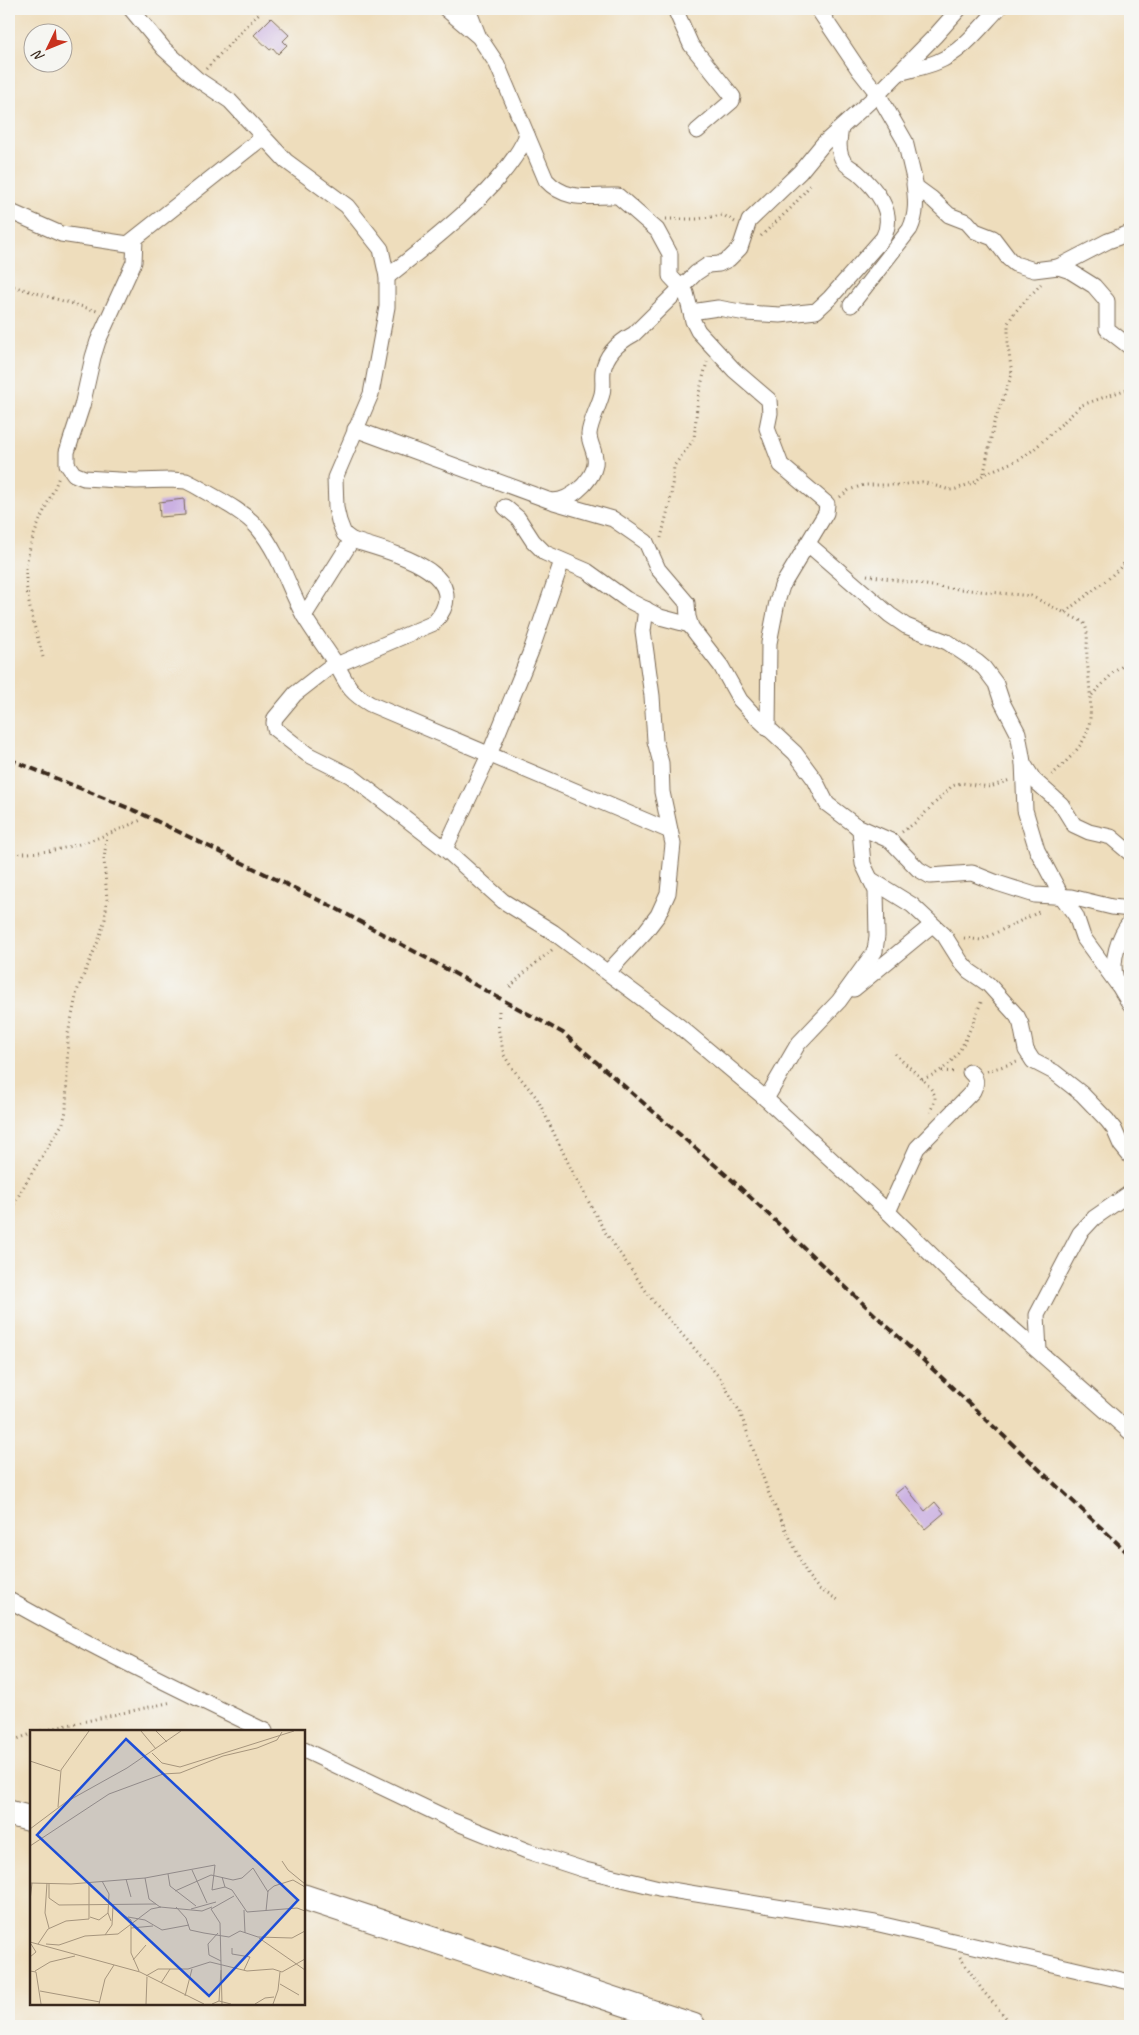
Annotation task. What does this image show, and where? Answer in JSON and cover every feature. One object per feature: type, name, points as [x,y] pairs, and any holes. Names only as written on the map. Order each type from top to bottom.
[{"type":"highway","points":[[9,1813],[30,1819]]},
{"type":"highway","points":[[305,1898],[693,2026]]},
{"type":"street","points":[[131,9],[164,49],[197,79],[230,101],[262,138],[286,161],[338,199],[357,217],[381,249],[387,277],[387,307],[371,394],[335,478],[336,508],[344,534],[352,540],[407,557],[428,570],[441,582],[446,592],[447,603],[441,616],[434,623],[336,664],[295,694],[275,718],[275,729],[306,754],[351,776],[444,849],[503,901],[608,972],[680,1026],[766,1100],[888,1212],[955,1278],[1128,1425]]},
{"type":"street","points":[[446,9],[479,37]]},
{"type":"street","points":[[468,9],[479,37],[498,64],[546,180],[555,189],[576,197],[618,196],[658,230],[670,251],[670,273],[680,288],[686,293],[698,331],[734,370],[769,400],[770,414],[767,428],[781,465],[825,501],[827,507],[808,544],[782,586],[772,624],[769,643],[768,729]]},
{"type":"street","points":[[675,9],[691,45],[733,97],[732,101],[697,131]]},
{"type":"street","points":[[818,9],[855,65],[878,94],[906,141],[914,184],[916,207],[914,221],[910,229],[851,304]]},
{"type":"street","points":[[554,502],[563,500],[578,491],[595,466],[596,460],[589,434],[602,392],[603,370],[609,354],[623,340],[634,334],[680,288],[706,266],[729,260],[740,248],[749,221],[800,172],[823,144],[878,94],[959,9]]},
{"type":"street","points":[[898,73],[938,62],[955,52],[998,9]]},
{"type":"street","points":[[691,312],[718,308],[746,313],[780,315],[816,311],[830,298],[883,238],[887,227],[884,202],[876,190],[844,162],[839,146],[841,128]]},
{"type":"street","points":[[387,277],[480,197],[509,166],[522,148],[527,135]]},
{"type":"street","points":[[9,211],[61,234],[128,244],[262,138]]},
{"type":"street","points":[[914,184],[949,215],[967,222],[975,230],[993,238],[1008,259],[1015,264],[1034,270],[1058,267],[1108,241],[1130,233]]},
{"type":"street","points":[[135,239],[135,257],[98,341],[82,406],[67,452],[67,464],[70,471],[84,478],[186,481],[250,520],[266,539],[280,562],[304,616],[336,664],[348,688],[364,700],[670,831]]},
{"type":"street","points":[[1058,267],[1070,270],[1084,278],[1106,300],[1108,303],[1107,329],[1130,347]]},
{"type":"street","points":[[355,429],[554,502],[613,518],[644,540],[658,569],[687,603],[690,625],[721,666],[740,700],[795,753],[815,780],[827,804],[855,824],[896,844],[918,869],[930,876],[972,873],[1036,895],[1063,897],[1130,909]]},
{"type":"street","points":[[505,507],[518,518],[540,549],[562,561],[587,571],[626,599],[667,620],[690,625]]},
{"type":"street","points":[[304,616],[352,540]]},
{"type":"street","points":[[808,544],[890,615],[906,626],[947,642],[984,668],[996,684],[1002,702],[1018,733],[1023,768],[1025,810],[1037,850],[1077,918],[1084,937],[1130,1004]]},
{"type":"street","points":[[444,849],[489,755],[531,651],[562,561]]},
{"type":"street","points":[[608,972],[645,932],[666,901],[672,856],[670,831],[662,792],[661,763],[655,741],[652,696],[644,632],[646,609]]},
{"type":"street","points":[[1023,768],[1061,804],[1070,821],[1078,828],[1111,837],[1130,853]]},
{"type":"street","points":[[839,1001],[875,951],[878,936],[876,892],[863,864],[860,830],[855,824]]},
{"type":"street","points":[[870,879],[912,905],[944,935],[955,955],[969,971],[988,984],[1017,1016],[1021,1024],[1026,1050],[1033,1060],[1054,1072],[1082,1094],[1114,1129],[1120,1145],[1130,1156]]},
{"type":"street","points":[[1118,985],[1115,974],[1118,942],[1130,922]]},
{"type":"street","points":[[766,1100],[798,1044],[810,1030],[839,1001],[932,925]]},
{"type":"street","points":[[888,1212],[917,1148],[973,1091],[976,1081],[975,1076],[970,1072]]},
{"type":"street","points":[[1038,1350],[1037,1315],[1080,1233],[1094,1218],[1130,1193]]},
{"type":"street","points":[[9,1600],[54,1626],[193,1697],[263,1730]]},
{"type":"street","points":[[305,1750],[453,1820],[526,1851],[585,1870],[659,1888],[875,1923],[1130,1982]]},
{"type":"path","points":[[197,79],[263,9]]},
{"type":"path","points":[[648,220],[697,219],[723,215],[746,230]]},
{"type":"path","points":[[984,474],[994,423],[1012,374],[1008,347],[1009,320],[1058,267]]},
{"type":"path","points":[[9,286],[111,314]]},
{"type":"path","points":[[661,541],[672,497],[674,466],[694,439],[698,397],[706,368],[709,343]]},
{"type":"path","points":[[827,507],[856,487],[922,482],[950,490],[975,482],[984,474],[1020,460],[1082,405],[1130,388]]},
{"type":"path","points":[[43,657],[29,600],[26,577],[28,555],[67,458]]},
{"type":"path","points":[[1065,612],[1108,579],[1130,558]]},
{"type":"path","points":[[849,580],[868,574],[938,587],[1024,594],[1080,619],[1086,626],[1091,697],[1090,726],[1085,737],[1042,788]]},
{"type":"path","points":[[1091,697],[1114,672],[1130,661]]},
{"type":"path","points":[[882,836],[896,835],[908,829],[952,786],[961,783],[990,786],[1008,782],[1023,768]]},
{"type":"path","points":[[9,853],[53,852],[107,835],[141,820]]},
{"type":"path","points":[[9,1213],[63,1123],[66,1111],[68,1034],[77,991],[106,919],[107,900],[104,859],[107,835]]},
{"type":"path","points":[[944,935],[981,940],[1023,921],[1063,897]]},
{"type":"path","points":[[510,987],[564,941]]},
{"type":"path","points":[[922,1079],[942,1071],[958,1053],[988,984]]},
{"type":"path","points":[[499,1010],[498,1028],[504,1055],[512,1068],[537,1098],[605,1232],[652,1301],[720,1378],[729,1392],[740,1412],[769,1494],[808,1576],[819,1589],[840,1601]]},
{"type":"path","points":[[895,1054],[922,1079],[935,1096],[929,1116]]},
{"type":"path","points":[[45,1730],[193,1697]]},
{"type":"path","points":[[9,1742],[30,1734]]},
{"type":"path","points":[[946,1938],[983,1991],[1013,2026]]},
{"type":"building","points":[[271,18],[289,35],[283,41],[287,45],[278,54],[273,48],[270,50],[254,35]]},
{"type":"building","points":[[184,499],[185,515],[160,517],[159,502]]},
{"type":"building","points":[[905,1486],[925,1511],[935,1502],[944,1513],[925,1529],[895,1494]]},
{"type":"railway","points":[[9,759],[138,812],[337,909],[563,1033],[732,1180],[1130,1555]]}]
